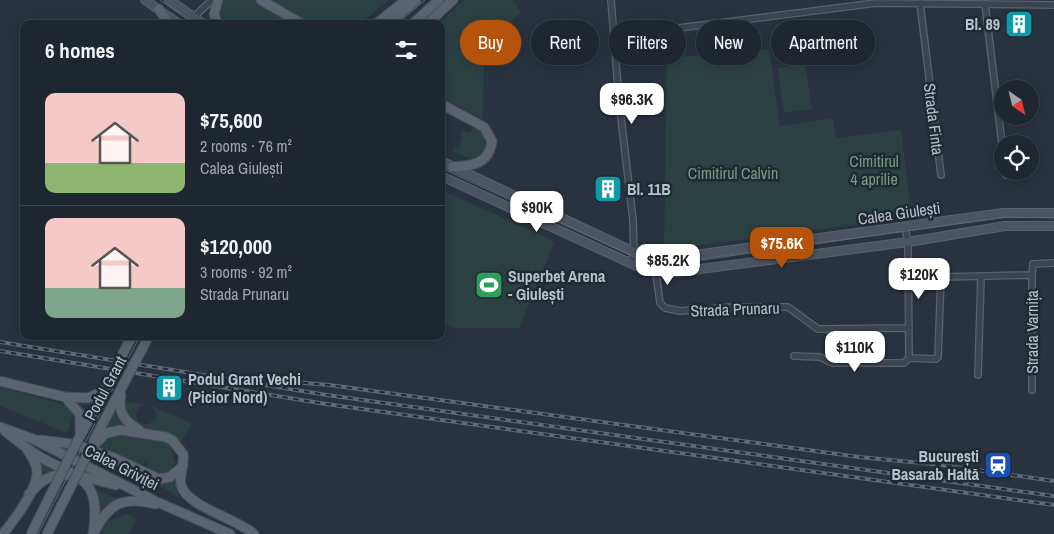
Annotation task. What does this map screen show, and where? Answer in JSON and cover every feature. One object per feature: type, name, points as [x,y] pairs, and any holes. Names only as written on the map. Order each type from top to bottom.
[{"type":"main road","points":[[145,0],[174,20]]},
{"type":"main road","points":[[169,0],[198,20]]},
{"type":"main road","points":[[216,20],[214,14],[218,0]]},
{"type":"main road","points":[[260,0],[295,20]]},
{"type":"main road","points":[[381,20],[406,0]]},
{"type":"main road","points":[[393,20],[416,0]]},
{"type":"main road","points":[[416,20],[439,0]]},
{"type":"main road","points":[[431,20],[453,0]]},
{"type":"main road","points":[[159,9],[166,20]]},
{"type":"main road","points":[[445,106],[480,124],[488,131],[492,141],[489,154],[478,164],[452,167]]},
{"type":"main road","name":"Calea Giulești","points":[[445,163],[634,252],[654,259],[716,254],[1003,213],[1054,213]]},
{"type":"main road","name":"Calea Giulești","points":[[445,178],[628,262],[656,272],[670,273],[908,242],[1006,226],[1054,226]]},
{"type":"main road","name":"Podul Grant","points":[[31,534],[130,340]]},
{"type":"main road","name":"Podul Grant","points":[[47,534],[147,340]]},
{"type":"main road","points":[[0,381],[65,398],[88,398],[104,391]]},
{"type":"main road","points":[[122,387],[120,405],[123,418],[144,433]]},
{"type":"main road","points":[[65,398],[80,414],[82,425],[78,440]]},
{"type":"main road","points":[[0,425],[26,448],[34,459],[37,471],[29,494]]},
{"type":"main road","name":"Calea Griviței","points":[[0,425],[28,437],[170,508],[230,534]]},
{"type":"main road","points":[[90,449],[100,436],[111,431],[144,433],[172,440],[183,454],[181,482],[188,497],[246,527],[254,534]]},
{"type":"main road","points":[[28,437],[72,444],[112,457],[159,479],[174,475],[183,466]]},
{"type":"main road","points":[[26,448],[80,476],[89,486],[95,500],[93,534]]},
{"type":"main road","points":[[3,534],[29,494],[38,484],[50,477],[61,474],[80,476],[132,489]]},
{"type":"main road","points":[[93,534],[106,512],[124,502],[131,500],[170,508]]},
{"type":"street","points":[[194,17],[212,0]]},
{"type":"street","points":[[611,0],[613,20]]},
{"type":"street","points":[[686,27],[876,2],[1054,5]]},
{"type":"street","name":"Strada Finta","points":[[920,3],[941,175]]},
{"type":"street","points":[[985,4],[1001,135]]},
{"type":"street","points":[[618,65],[634,252],[633,259],[628,262]]},
{"type":"street","points":[[794,356],[820,357],[832,363],[904,363],[909,358],[908,242],[905,227]]},
{"type":"street","name":"Strada Prunaru","points":[[654,259],[662,306],[680,311],[733,307],[788,307],[818,329],[909,328]]},
{"type":"street","points":[[909,358],[936,359],[938,357],[941,277],[1032,275],[1033,264],[1054,263]]},
{"type":"street","name":"Strada Varnița","points":[[1032,275],[1032,390]]},
{"type":"street","points":[[978,375],[981,276]]},
{"type":"green space","points":[[222,0],[253,0],[284,20],[226,20],[220,15],[219,4]]},
{"type":"green space","points":[[267,0],[389,0],[364,20],[301,20]]},
{"type":"green space","points":[[464,0],[512,0],[521,12],[512,20],[460,20],[460,65],[484,65],[483,119],[445,100],[445,20],[442,20]]},
{"type":"green space","name":"Cimitirul Calvin","points":[[769,49],[780,126],[833,118],[836,138],[901,130],[912,217],[664,250],[667,65],[686,65],[686,56],[696,55],[696,65],[761,65],[761,50]]},
{"type":"green space","points":[[805,65],[812,109],[784,113],[778,68]]},
{"type":"green space","points":[[475,124],[480,127],[488,140],[484,153],[480,157],[471,158],[453,151],[454,148],[459,148],[460,142],[462,142],[462,130],[470,133]]},
{"type":"green space","name":"Superbet Arena - Giulești","points":[[445,192],[550,239],[554,243],[519,328],[455,328],[445,324]]},
{"type":"green space","points":[[0,387],[69,406],[75,411],[67,433],[0,406]]},
{"type":"green space","points":[[126,402],[147,404],[140,406],[136,413],[138,420],[144,424],[149,424],[156,418],[156,411],[149,405],[192,423],[181,442],[171,450],[175,463],[168,474],[158,476],[145,469],[149,462],[146,460],[141,467],[97,447],[113,413]]},
{"type":"green space","points":[[40,460],[57,469],[57,471],[39,479]]},
{"type":"green space","points":[[150,480],[156,482],[174,480],[178,494],[183,500]]},
{"type":"green space","points":[[95,489],[120,500],[100,515]]},
{"type":"green space","points":[[127,514],[136,519],[129,534],[100,534],[106,522]]},
{"type":"tram line","points":[[160,0],[188,20]]},
{"type":"tram line","points":[[402,20],[425,0]]},
{"type":"tram line","points":[[445,170],[634,257],[654,264],[673,264],[1006,217],[1054,218]]},
{"type":"tram line","points":[[38,534],[138,340]]},
{"type":"railway","points":[[0,342],[327,395],[1054,496]]},
{"type":"railway","points":[[0,351],[326,404],[1054,505]]},
{"type":"railway","points":[[270,380],[329,385],[859,457],[942,465],[1054,481]]},
{"type":"place","name":"Bl. 89","points":[[1019,24]]},
{"type":"place","name":"Bl. 11B","points":[[608,189]]},
{"type":"place","name":"Superbet Arena - Giulești","points":[[489,285]]},
{"type":"place","name":"Podul Grant Vechi (Picior Nord)","points":[[169,388]]},
{"type":"place","name":"București Basarab Haltă","points":[[998,465]]},
{"type":"park label","name":"Cimitirul 4 aprilie","points":[[874,170]]}]
